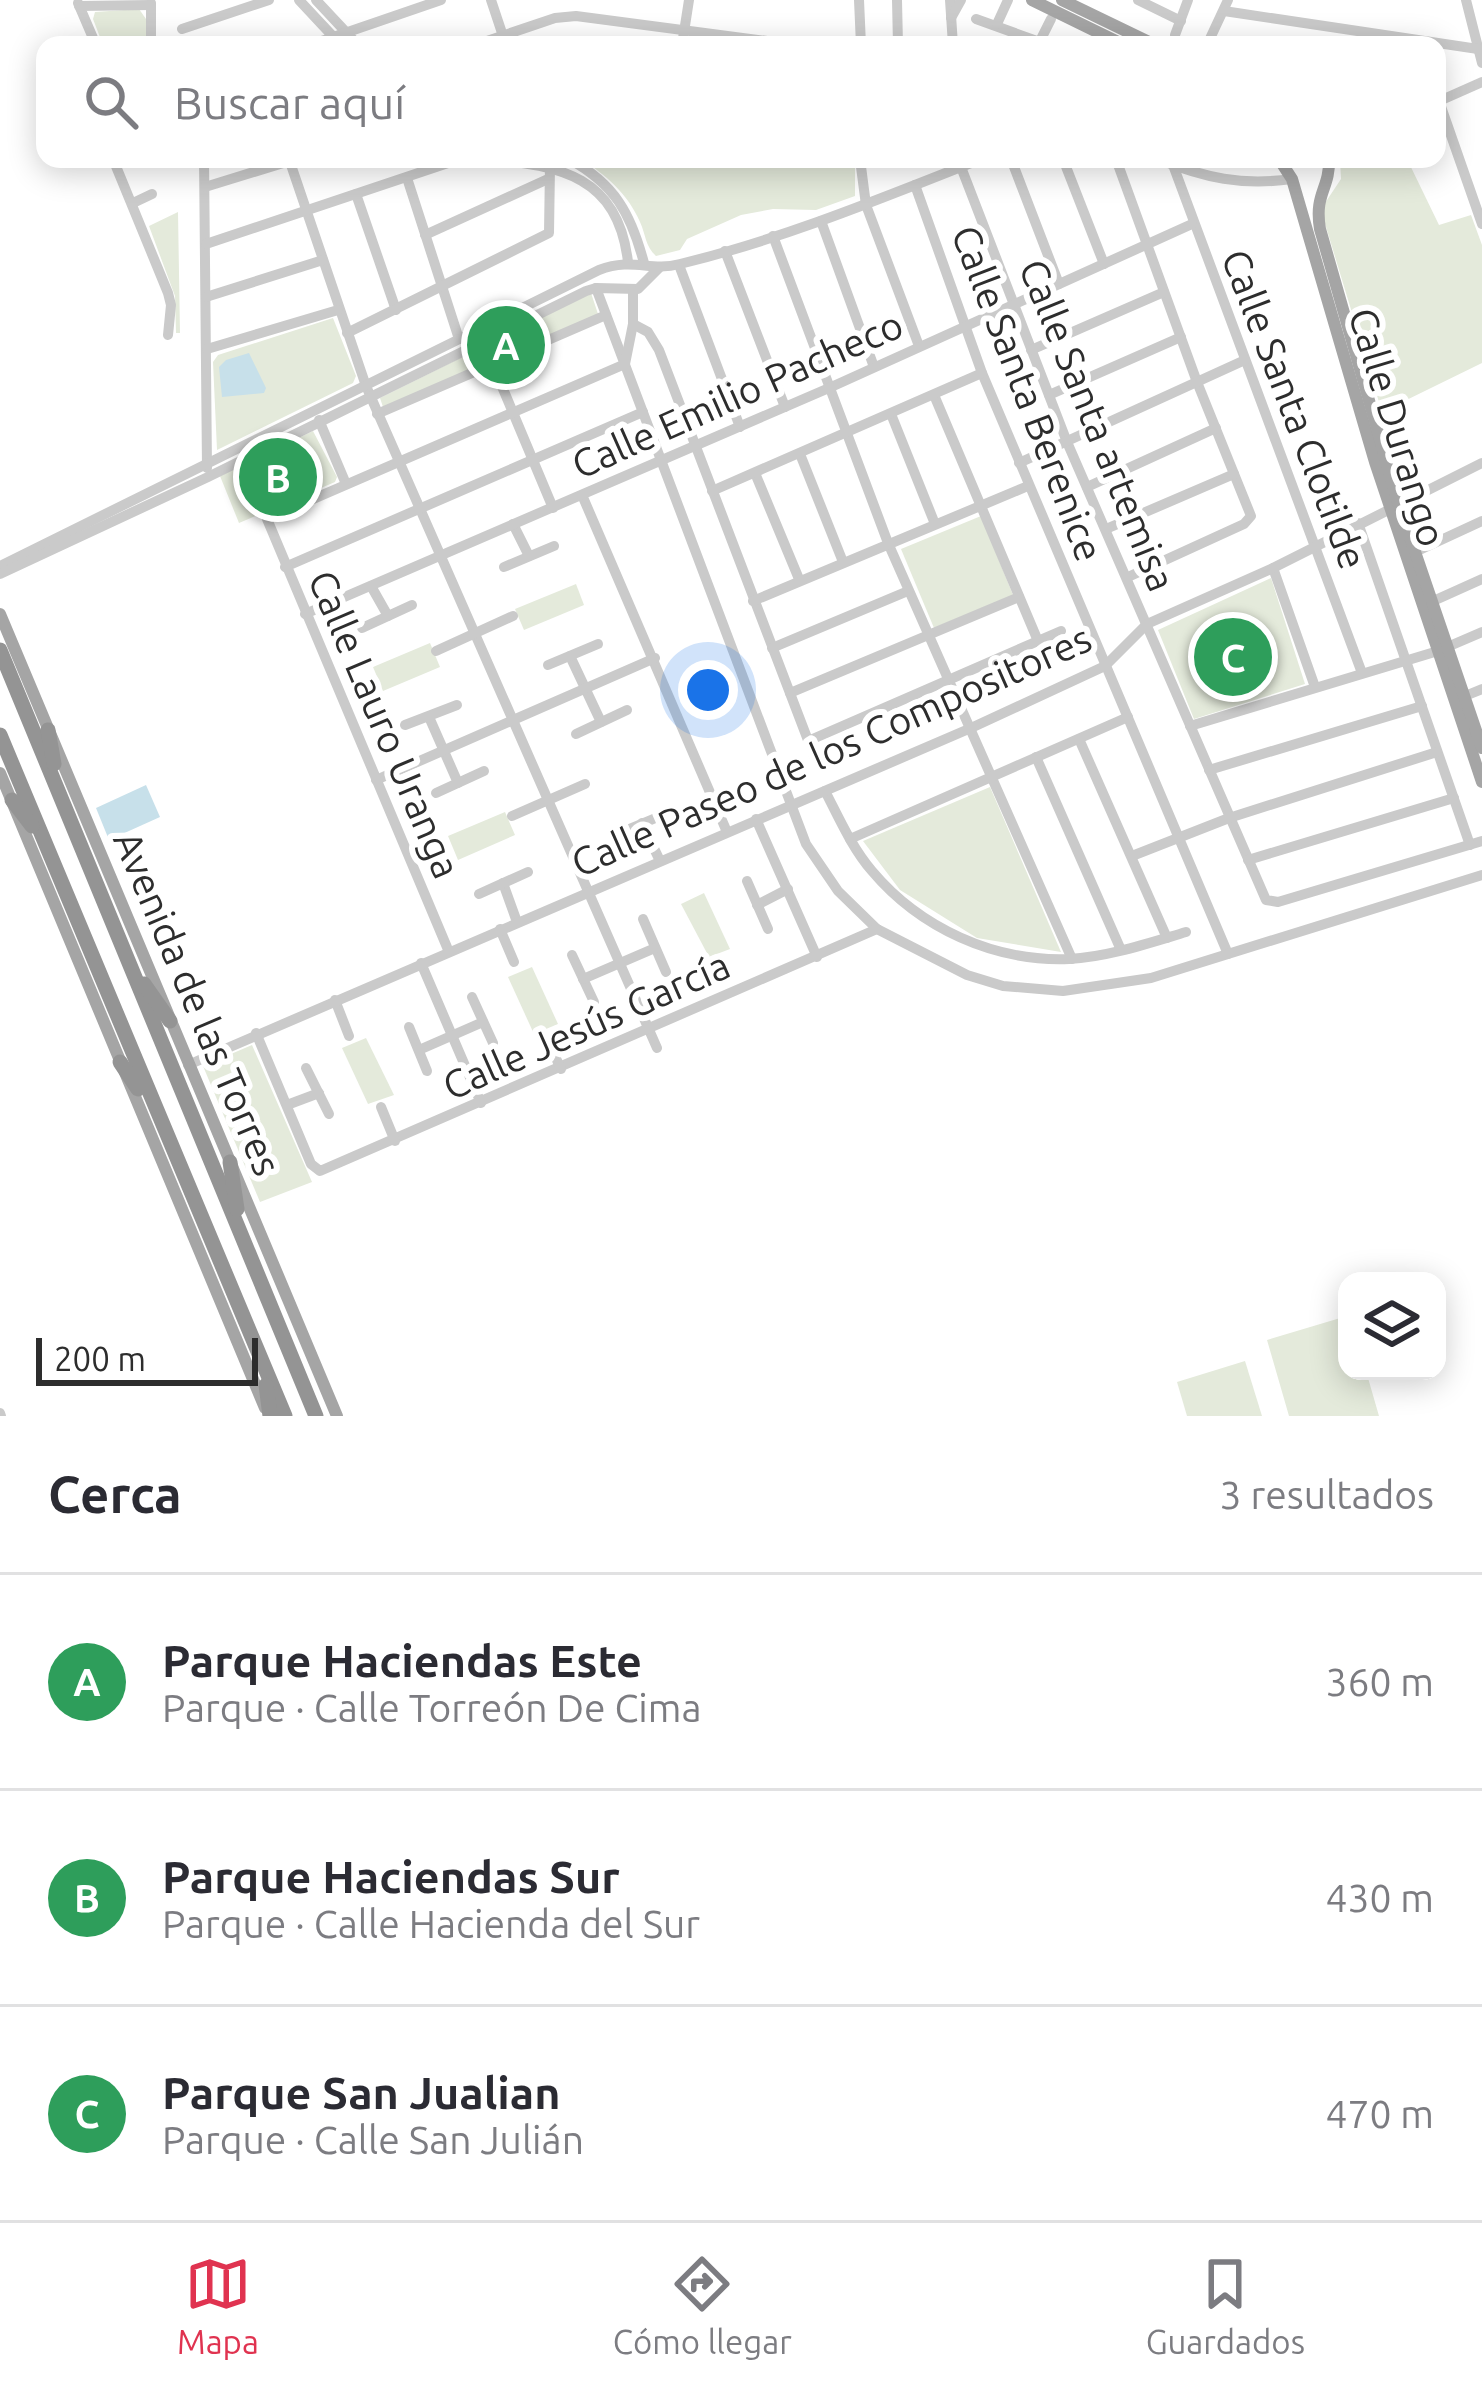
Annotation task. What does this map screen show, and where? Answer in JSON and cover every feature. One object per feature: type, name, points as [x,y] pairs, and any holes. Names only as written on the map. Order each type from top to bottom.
[{"type":"highway","name":"Avenida de las Torres","points":[[0,650],[110,921],[180,1068],[241,1236],[316,1416]]},
{"type":"highway","points":[[48,730],[59,796]]},
{"type":"highway","name":"Avenida de las Torres","points":[[0,735],[285,1416]]},
{"type":"highway","points":[[6,792],[47,847]]},
{"type":"highway","points":[[69,901],[87,902],[100,894]]},
{"type":"highway","points":[[81,930],[96,918],[110,921]]},
{"type":"highway","points":[[129,962],[170,1021]]},
{"type":"highway","points":[[118,1019],[151,1072],[161,1076],[180,1068]]},
{"type":"highway","points":[[120,1062],[144,1101],[156,1108]]},
{"type":"highway","points":[[230,1162],[241,1236]]},
{"type":"highway","points":[[222,1268],[238,1272],[253,1262]]},
{"type":"highway","points":[[243,1317],[257,1308],[272,1311]]},
{"type":"highway","points":[[263,1364],[269,1416]]},
{"type":"main road","points":[[1032,0],[1106,36]]},
{"type":"main road","points":[[1062,0],[1136,36]]},
{"type":"main road","name":"Calle Durango","points":[[1285,168],[1310,210],[1394,504],[1482,748]]},
{"type":"main road","points":[[1310,210],[1329,168]]},
{"type":"main road","name":"Calle Durango","points":[[1394,504],[1415,551],[1482,782]]},
{"type":"main road","name":"Avenida de las Torres","points":[[0,614],[170,1021],[180,1068],[230,1162],[337,1416]]},
{"type":"main road","points":[[0,772],[269,1416]]},
{"type":"street","points":[[182,29],[268,0]]},
{"type":"street","points":[[299,0],[338,36]]},
{"type":"street","points":[[316,0],[339,36]]},
{"type":"street","points":[[345,36],[442,0]]},
{"type":"street","points":[[491,0],[503,36]]},
{"type":"street","points":[[683,36],[689,0]]},
{"type":"street","points":[[859,0],[861,36]]},
{"type":"street","points":[[897,0],[898,36]]},
{"type":"street","points":[[950,0],[952,36]]},
{"type":"street","points":[[951,18],[961,0]]},
{"type":"street","points":[[997,24],[1008,0]]},
{"type":"street","points":[[1138,0],[1180,21]]},
{"type":"street","points":[[1175,35],[1188,0]]},
{"type":"street","points":[[1466,0],[1482,63]]},
{"type":"street","points":[[92,36],[78,3],[151,2],[152,36]]},
{"type":"street","points":[[1211,36],[1226,5],[1404,36]]},
{"type":"street","points":[[513,36],[555,18],[576,16],[733,36]]},
{"type":"street","points":[[976,19],[1027,36]]},
{"type":"street","points":[[1046,36],[1051,19]]},
{"type":"street","points":[[1446,43],[1478,49]]},
{"type":"street","points":[[1446,98],[1482,82]]},
{"type":"street","points":[[1446,124],[1482,224]]},
{"type":"street","points":[[117,168],[168,293],[168,334]]},
{"type":"street","points":[[204,168],[208,471]]},
{"type":"street","points":[[205,187],[266,168]]},
{"type":"street","points":[[294,168],[338,310],[377,414],[657,1048]]},
{"type":"street","points":[[206,244],[435,168]]},
{"type":"street","points":[[530,168],[585,184],[610,207],[621,229],[622,263],[612,275],[615,288]]},
{"type":"street","points":[[583,168],[622,201],[644,262]]},
{"type":"street","points":[[861,168],[866,205],[919,346]]},
{"type":"street","points":[[0,570],[319,420],[459,339],[622,263],[644,262],[659,268],[679,265],[821,221],[958,168]]},
{"type":"street","name":"Calle Santa artemisa","points":[[961,168],[1067,442],[1269,903],[1476,843]]},
{"type":"street","points":[[1014,168],[1059,284]]},
{"type":"street","points":[[1068,168],[1105,264]]},
{"type":"street","points":[[1119,168],[1250,519],[1128,577]]},
{"type":"street","name":"Calle Santa Clotilde","points":[[1174,168],[1362,673]]},
{"type":"street","points":[[1181,168],[1238,183],[1292,179]]},
{"type":"street","points":[[425,235],[549,172]]},
{"type":"street","points":[[347,334],[549,233],[549,172]]},
{"type":"street","points":[[407,178],[459,339]]},
{"type":"street","name":"Calle Santa Berenice","points":[[915,185],[1028,486],[1228,953]]},
{"type":"street","points":[[133,202],[152,194]]},
{"type":"street","points":[[356,194],[396,310]]},
{"type":"street","points":[[821,221],[874,367]]},
{"type":"street","name":"Calle Emilio Pacheco","points":[[305,614],[829,388],[1192,224]]},
{"type":"street","points":[[773,236],[888,543],[1072,959]]},
{"type":"street","points":[[725,251],[785,406]]},
{"type":"street","points":[[206,296],[323,260]]},
{"type":"street","points":[[679,265],[740,427]]},
{"type":"street","points":[[625,364],[633,291],[659,268]]},
{"type":"street","points":[[208,471],[368,391],[596,288],[633,291]]},
{"type":"street","points":[[596,288],[790,805],[820,867],[877,929],[967,975],[1028,989],[1098,988],[1151,978],[1482,875]]},
{"type":"street","points":[[1031,350],[1164,292]]},
{"type":"street","points":[[207,349],[338,310]]},
{"type":"street","points":[[377,414],[606,315]]},
{"type":"street","points":[[633,324],[648,332],[659,350],[814,756]]},
{"type":"street","points":[[1049,395],[1181,338]]},
{"type":"street","points":[[1019,463],[1245,360]]},
{"type":"street","points":[[493,364],[554,508]]},
{"type":"street","points":[[319,420],[346,484],[625,364]]},
{"type":"street","points":[[712,491],[982,373]]},
{"type":"street","points":[[934,395],[1038,641]]},
{"type":"street","points":[[285,568],[643,412]]},
{"type":"street","points":[[891,415],[935,524]]},
{"type":"street","points":[[1087,487],[1216,428]]},
{"type":"street","points":[[800,454],[843,562]]},
{"type":"street","name":"Calle Paseo de los Compositores","points":[[180,1068],[1105,666],[1147,624],[1273,568],[1482,463]]},
{"type":"street","points":[[755,473],[799,579]]},
{"type":"street","points":[[1106,529],[1234,474]]},
{"type":"street","name":"Calle Lauro Uranga","points":[[346,484],[267,519],[448,952]]},
{"type":"street","points":[[753,601],[1028,486]]},
{"type":"street","points":[[582,495],[727,832]]},
{"type":"street","points":[[1415,551],[1482,521]]},
{"type":"street","points":[[1358,523],[1437,752],[1476,843]]},
{"type":"street","points":[[513,524],[529,556]]},
{"type":"street","points":[[504,567],[554,546]]},
{"type":"street","points":[[1273,568],[1315,687]]},
{"type":"street","points":[[1431,602],[1482,579]]},
{"type":"street","points":[[371,586],[388,616]]},
{"type":"street","points":[[772,647],[908,591]]},
{"type":"street","points":[[790,693],[1019,597]]},
{"type":"street","points":[[362,628],[412,605]]},
{"type":"street","points":[[436,651],[513,616]]},
{"type":"street","points":[[808,741],[1061,632]]},
{"type":"street","points":[[1190,726],[1406,661],[1482,632]]},
{"type":"street","points":[[548,665],[598,644]]},
{"type":"street","points":[[570,656],[601,722]]},
{"type":"street","points":[[376,780],[655,658]]},
{"type":"street","points":[[1465,696],[1482,689]]},
{"type":"street","points":[[405,725],[457,705]]},
{"type":"street","points":[[1209,770],[1422,706]]},
{"type":"street","points":[[576,734],[627,710]]},
{"type":"street","points":[[429,717],[458,783]]},
{"type":"street","points":[[850,839],[1128,717]]},
{"type":"street","points":[[1079,739],[1167,938]]},
{"type":"street","points":[[1132,856],[1229,818],[1437,752]]},
{"type":"street","points":[[1036,758],[1121,950]]},
{"type":"street","points":[[436,793],[484,771]]},
{"type":"street","points":[[512,816],[585,784]]},
{"type":"street","points":[[825,791],[850,839],[883,884],[928,921],[978,945],[1009,954],[1072,959],[1186,932]]},
{"type":"street","points":[[1248,860],[1454,798]]},
{"type":"street","points":[[622,832],[670,812]]},
{"type":"street","points":[[756,819],[817,957]]},
{"type":"street","points":[[643,823],[659,862]]},
{"type":"street","points":[[411,860],[443,847]]},
{"type":"street","points":[[479,894],[528,872]]},
{"type":"street","points":[[746,881],[768,929]]},
{"type":"street","points":[[503,884],[517,922]]},
{"type":"street","points":[[758,905],[788,889]]},
{"type":"street","points":[[643,919],[666,972]]},
{"type":"street","points":[[500,929],[514,962]]},
{"type":"street","name":"Calle Jesús García","points":[[287,1105],[318,1172],[877,929]]},
{"type":"street","points":[[583,979],[655,948]]},
{"type":"street","points":[[572,955],[594,1002]]},
{"type":"street","points":[[421,963],[482,1103]]},
{"type":"street","points":[[472,997],[493,1043]]},
{"type":"street","points":[[334,1000],[349,1036]]},
{"type":"street","points":[[419,1050],[483,1022]]},
{"type":"street","points":[[409,1028],[428,1071]]},
{"type":"street","points":[[256,1033],[287,1105],[319,1093]]},
{"type":"street","points":[[547,1039],[561,1069]]},
{"type":"street","points":[[306,1068],[328,1114]]},
{"type":"street","points":[[381,1108],[395,1141]]},
{"type":"green space","points":[[139,9],[146,19],[146,36],[100,36],[95,12]]},
{"type":"green space","points":[[593,168],[855,168],[855,196],[816,210],[773,209],[741,215],[687,239],[680,250],[656,256],[635,212]]},
{"type":"green space","points":[[1340,168],[1411,168],[1439,225],[1471,215],[1482,245],[1482,363],[1382,412],[1323,217],[1323,206],[1341,179]]},
{"type":"green space","points":[[178,212],[180,333],[176,333],[175,296],[149,226]]},
{"type":"green space","points":[[591,293],[598,314],[383,407],[380,398]]},
{"type":"green space","points":[[333,318],[356,376],[353,383],[217,450],[213,362],[218,355]]},
{"type":"green space","points":[[313,431],[337,477],[335,482],[239,523],[220,476]]},
{"type":"green space","points":[[981,516],[1013,595],[934,628],[901,549]]},
{"type":"green space","points":[[1271,578],[1305,684],[1194,719],[1158,630]]},
{"type":"green space","points":[[576,584],[584,605],[524,630],[515,609]]},
{"type":"green space","points":[[430,643],[440,667],[383,691],[373,667]]},
{"type":"green space","points":[[990,787],[1061,952],[977,938],[900,890],[863,841]]},
{"type":"green space","points":[[505,812],[515,835],[458,860],[448,836]]},
{"type":"green space","points":[[704,893],[730,949],[709,957],[681,904]]},
{"type":"green space","points":[[532,967],[558,1024],[534,1034],[508,977]]},
{"type":"green space","points":[[366,1038],[394,1095],[368,1104],[342,1048]]},
{"type":"green space","points":[[252,1045],[312,1182],[260,1202],[203,1066]]},
{"type":"green space","points":[[1338,1319],[1338,1380],[1369,1380],[1379,1416],[1289,1416],[1267,1340]]},
{"type":"green space","points":[[1245,1361],[1262,1416],[1187,1416],[1177,1382]]},
{"type":"water","points":[[249,353],[266,388],[264,393],[222,397],[219,367]]},
{"type":"water","points":[[146,785],[160,817],[109,840],[96,808]]},
{"type":"place","name":"Parque Haciendas Este","points":[[506,345]]},
{"type":"place","name":"Parque Haciendas Sur","points":[[278,477]]},
{"type":"place","name":"Parque San Jualian","points":[[1233,657]]}]
